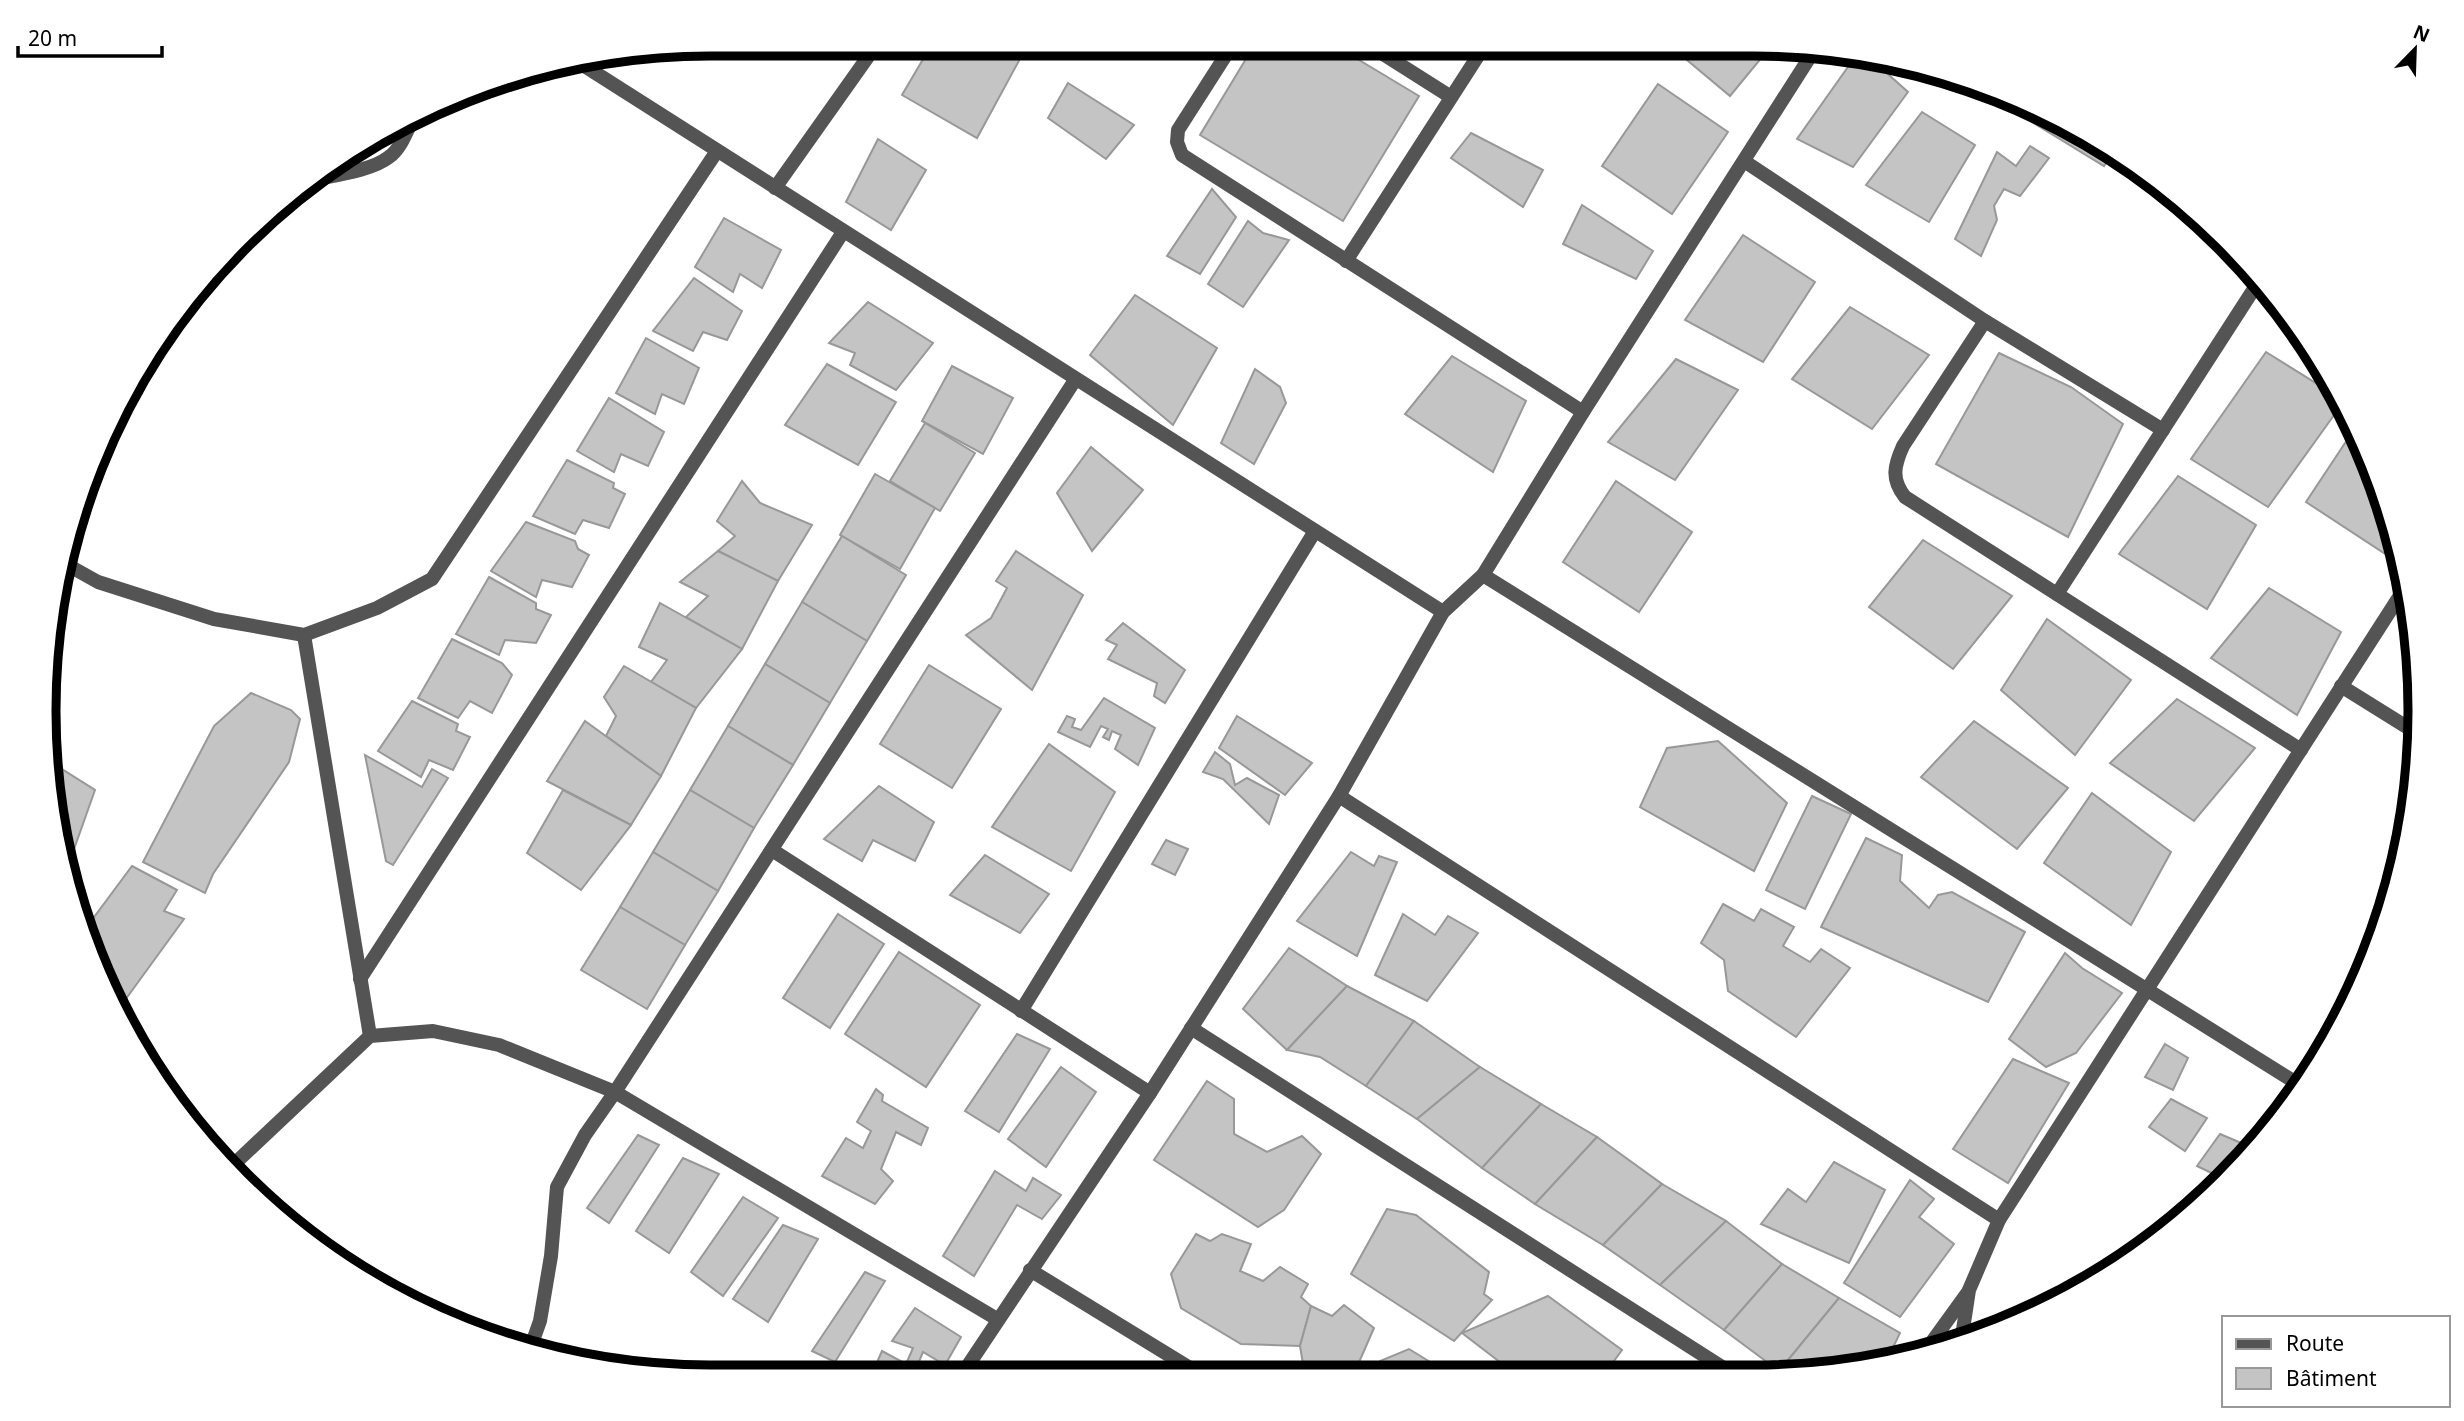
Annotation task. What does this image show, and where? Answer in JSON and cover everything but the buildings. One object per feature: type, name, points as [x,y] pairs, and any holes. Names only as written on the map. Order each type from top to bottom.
[{"type":"street","points":[[775,188],[868,56]]},
{"type":"street","points":[[1225,56],[1178,131],[1177,142],[1182,155],[1583,412]]},
{"type":"street","points":[[1387,56],[1451,97]]},
{"type":"street","points":[[1346,261],[1478,56]]},
{"type":"street","points":[[968,1365],[1150,1093],[1339,796],[1443,612],[1483,575],[1583,412],[1809,59]]},
{"type":"street","points":[[588,68],[1443,612]]},
{"type":"street","points":[[335,174],[370,166],[390,157],[407,131]]},
{"type":"street","points":[[72,568],[98,583],[214,619],[304,635],[377,608],[432,579],[717,151]]},
{"type":"street","points":[[1744,161],[1984,321],[2163,430]]},
{"type":"street","points":[[360,979],[843,232]]},
{"type":"street","points":[[2057,594],[2254,289]]},
{"type":"street","points":[[1984,321],[1903,446],[1894,477],[1897,487],[1905,497],[2301,750]]},
{"type":"street","points":[[533,1340],[542,1308],[551,1256],[557,1187],[585,1135],[615,1093],[1075,380]]},
{"type":"street","points":[[1021,1011],[1315,531]]},
{"type":"street","points":[[1483,575],[2293,1081]]},
{"type":"street","points":[[1933,1340],[1969,1290],[1999,1220],[2398,599]]},
{"type":"street","points":[[304,635],[370,1036]]},
{"type":"street","points":[[2341,686],[2408,728]]},
{"type":"street","points":[[1339,796],[1999,1220]]},
{"type":"street","points":[[772,850],[1150,1093]]},
{"type":"street","points":[[1191,1028],[1719,1365]]},
{"type":"street","points":[[237,1162],[370,1036],[433,1031],[499,1045],[615,1093],[997,1319]]},
{"type":"street","points":[[1030,1270],[1185,1365]]},
{"type":"street","points":[[1963,1330],[1969,1290]]}]
